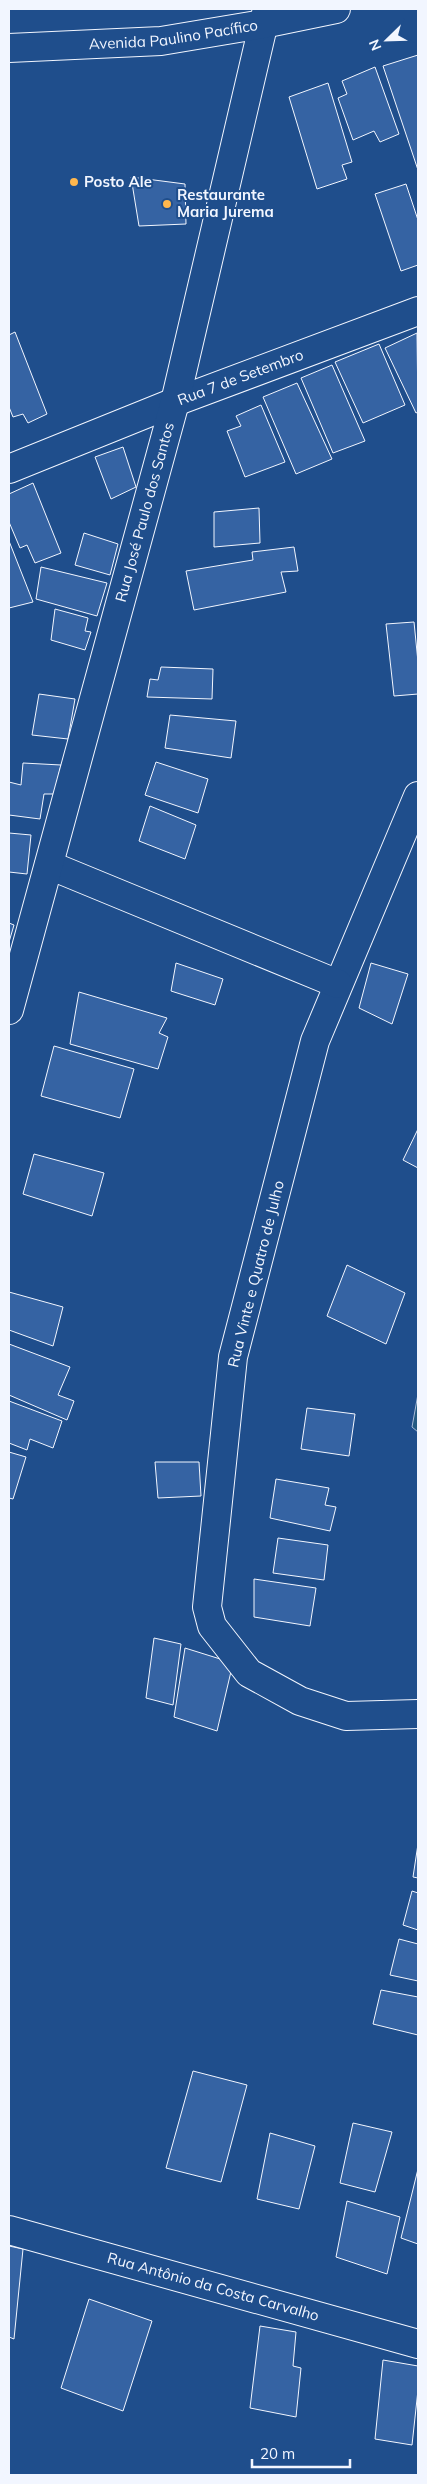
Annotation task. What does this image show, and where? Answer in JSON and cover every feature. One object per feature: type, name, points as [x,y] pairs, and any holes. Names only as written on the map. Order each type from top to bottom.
[{"type":"street","name":"Avenida Paulino Pacífico","points":[[9,48],[161,41],[265,17],[336,9]]},
{"type":"street","name":"Rua José Paulo dos Santos","points":[[9,1010],[175,402],[265,17]]},
{"type":"street","name":"Rua 7 de Setembro","points":[[9,469],[175,402],[418,311]]},
{"type":"street","name":"Rua Vinte e Quatro de Julho","points":[[418,796],[315,1041],[233,1357],[207,1607],[212,1626],[249,1673],[300,1701],[346,1716],[418,1714]]},
{"type":"street","points":[[49,865],[338,984]]},
{"type":"street","name":"Rua Antônio da Costa Carvalho","points":[[9,2230],[418,2344]]},
{"type":"shaded area","points":[[418,1394],[418,1432],[412,1427]]},
{"type":"building","points":[[418,55],[418,170],[383,66]]},
{"type":"building","points":[[375,67],[399,134],[380,142],[374,131],[353,140],[338,98],[347,94],[342,81]]},
{"type":"building","points":[[328,83],[352,162],[342,165],[347,179],[317,189],[289,97]]},
{"type":"building","points":[[131,177],[185,184],[186,224],[139,226]]},
{"type":"building","points":[[406,184],[418,220],[418,265],[401,271],[375,194]]},
{"type":"building","points":[[15,332],[47,414],[28,423],[23,414],[13,417],[9,407],[9,335]]},
{"type":"building","points":[[417,333],[418,412],[416,413],[385,348]]},
{"type":"building","points":[[379,344],[405,405],[363,423],[335,362]]},
{"type":"building","points":[[332,365],[365,441],[333,453],[301,378]]},
{"type":"building","points":[[297,383],[332,459],[296,474],[263,397]]},
{"type":"building","points":[[261,405],[285,462],[245,477],[227,431],[241,426],[236,416]]},
{"type":"building","points":[[123,447],[136,487],[111,499],[95,457]]},
{"type":"building","points":[[33,483],[61,553],[35,563],[27,545],[20,548],[9,522],[9,494]]},
{"type":"building","points":[[259,508],[260,543],[214,547],[214,512]]},
{"type":"building","points":[[84,533],[118,544],[110,575],[75,565]]},
{"type":"building","points":[[9,541],[33,602],[9,608]]},
{"type":"building","points":[[294,547],[298,571],[281,572],[286,592],[194,610],[186,571],[253,560],[252,552]]},
{"type":"building","points":[[41,567],[107,583],[97,616],[36,599]]},
{"type":"building","points":[[55,609],[88,618],[85,631],[91,632],[85,650],[51,640]]},
{"type":"building","points":[[414,622],[418,662],[418,694],[394,696],[386,624]]},
{"type":"building","points":[[161,667],[213,669],[212,699],[147,697],[150,679],[158,680]]},
{"type":"building","points":[[39,694],[75,699],[68,739],[32,735]]},
{"type":"building","points":[[170,715],[236,721],[231,758],[165,748]]},
{"type":"building","points":[[156,762],[208,779],[198,813],[145,795]]},
{"type":"building","points":[[23,763],[61,765],[54,794],[44,794],[40,819],[9,815],[9,782],[21,785]]},
{"type":"building","points":[[150,806],[196,825],[185,859],[139,841]]},
{"type":"building","points":[[9,833],[31,835],[27,874],[9,872]]},
{"type":"building","points":[[9,923],[14,925],[9,942]]},
{"type":"building","points":[[176,963],[223,979],[215,1005],[171,991]]},
{"type":"building","points":[[371,963],[408,974],[392,1024],[359,1008]]},
{"type":"building","points":[[79,992],[167,1018],[159,1033],[168,1037],[158,1069],[70,1044]]},
{"type":"building","points":[[54,1046],[134,1069],[120,1118],[41,1096]]},
{"type":"building","points":[[418,1129],[418,1168],[403,1160]]},
{"type":"building","points":[[34,1154],[104,1173],[92,1216],[23,1194]]},
{"type":"building","points":[[347,1265],[405,1293],[386,1344],[327,1316]]},
{"type":"building","points":[[9,1292],[63,1307],[53,1346],[9,1330]]},
{"type":"building","points":[[9,1344],[70,1367],[58,1395],[74,1401],[67,1420],[9,1395]]},
{"type":"building","points":[[9,1401],[62,1421],[53,1448],[30,1439],[27,1450],[9,1443]]},
{"type":"building","points":[[307,1408],[355,1414],[349,1456],[301,1449]]},
{"type":"building","points":[[9,1452],[26,1457],[13,1499],[9,1498]]},
{"type":"building","points":[[155,1462],[199,1462],[201,1496],[158,1498]]},
{"type":"building","points":[[276,1479],[329,1488],[325,1505],[336,1507],[330,1531],[270,1518]]},
{"type":"building","points":[[278,1538],[328,1545],[324,1580],[273,1573]]},
{"type":"building","points":[[254,1579],[316,1588],[310,1626],[254,1617]]},
{"type":"building","points":[[154,1638],[181,1644],[173,1705],[146,1698]]},
{"type":"building","points":[[185,1648],[233,1663],[217,1731],[174,1717]]},
{"type":"building","points":[[418,1844],[418,1878],[413,1877]]},
{"type":"building","points":[[412,1891],[418,1893],[418,1930],[403,1925]]},
{"type":"building","points":[[399,1939],[418,1944],[418,1981],[390,1975]]},
{"type":"building","points":[[381,1990],[418,1997],[418,2035],[373,2024]]},
{"type":"building","points":[[193,2071],[247,2085],[221,2182],[166,2168]]},
{"type":"building","points":[[353,2123],[392,2132],[375,2192],[340,2183]]},
{"type":"building","points":[[270,2133],[315,2146],[299,2209],[257,2199]]},
{"type":"building","points":[[418,2169],[418,2244],[401,2238]]},
{"type":"building","points":[[347,2201],[400,2217],[387,2274],[336,2257]]},
{"type":"building","points":[[9,2246],[23,2249],[14,2339],[9,2337]]},
{"type":"building","points":[[89,2299],[152,2321],[123,2411],[61,2388]]},
{"type":"building","points":[[260,2326],[296,2332],[293,2366],[301,2368],[296,2417],[250,2408]]},
{"type":"building","points":[[383,2360],[418,2366],[418,2390],[412,2445],[375,2439]]},
{"type":"place","name":"Posto Ale","points":[[74,182]]},
{"type":"place","name":"Restaurante Maria Jurema","points":[[167,204]]}]
